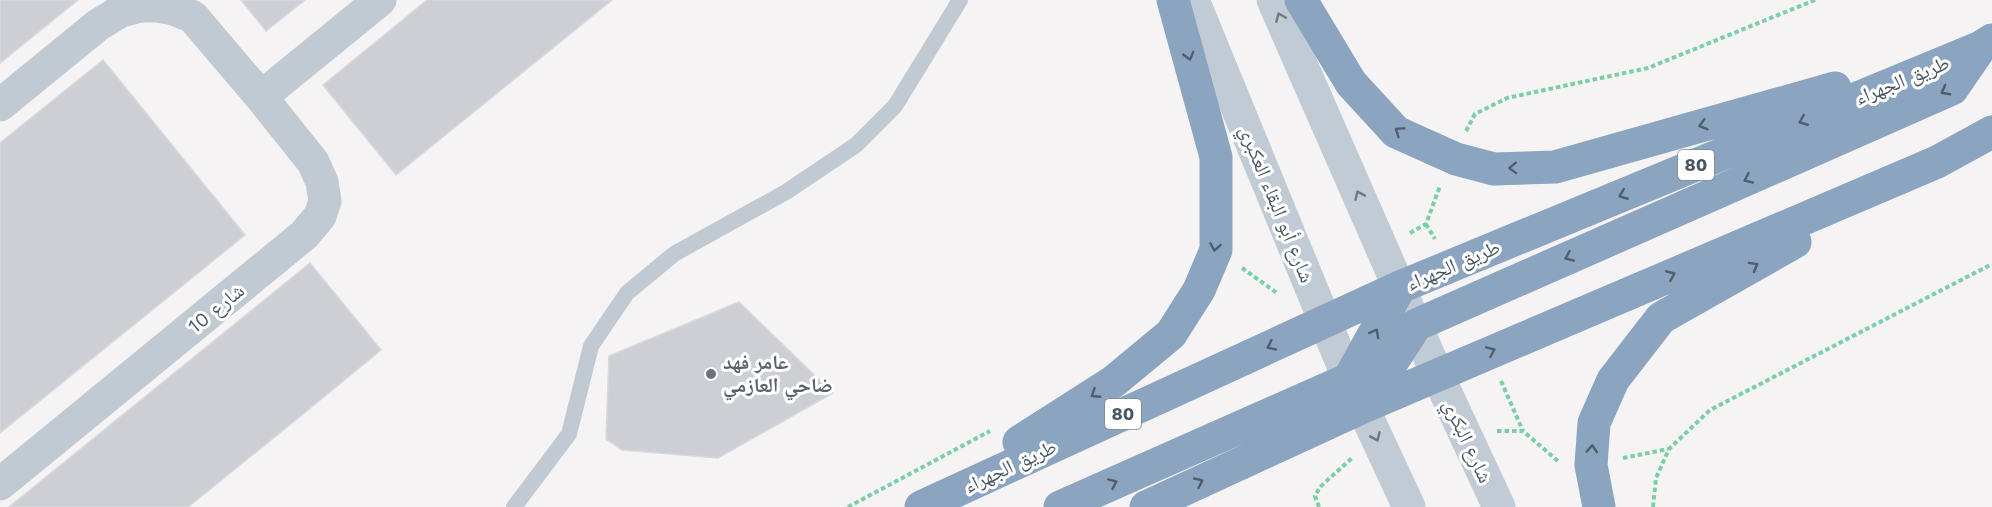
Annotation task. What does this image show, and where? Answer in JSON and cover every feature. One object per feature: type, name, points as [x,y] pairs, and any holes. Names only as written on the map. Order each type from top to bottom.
[{"type":"highway","points":[[900,507],[1036,433],[1113,382],[1171,334],[1199,290],[1216,250],[1216,157],[1173,0]]},
{"type":"highway","points":[[1301,0],[1351,83],[1396,132],[1451,156],[1494,169],[1555,167],[1987,44]]},
{"type":"highway","points":[[1146,507],[1356,393],[1416,325],[1952,89],[1987,44]]},
{"type":"highway","name":"طريق الجهراء","points":[[921,507],[1400,287],[1987,44]]},
{"type":"highway","points":[[1599,507],[1591,465],[1594,423],[1612,380],[1661,318],[1992,132]]},
{"type":"highway","points":[[1060,507],[1356,393],[1437,374],[1937,162]]},
{"type":"highway","points":[[1356,393],[1400,287]]},
{"type":"main road","name":"شارع أبو البقاء العكبري","points":[[1193,0],[1228,81],[1309,285],[1356,393]]},
{"type":"main road","points":[[1272,0],[1437,374]]},
{"type":"main road","name":"شارع البكري","points":[[1437,374],[1499,507]]},
{"type":"main road","points":[[1356,393],[1408,507]]},
{"type":"street","points":[[261,97],[380,0]]},
{"type":"street","name":"شارع 10","points":[[0,105],[98,25],[121,11],[140,6],[174,9],[193,17],[313,162],[322,182],[324,201],[320,216],[304,236],[0,484]]},
{"type":"lane","points":[[514,507],[569,434],[591,346],[627,293],[674,254],[786,192],[856,145],[895,106],[960,0]]},
{"type":"path","points":[[1383,249],[1426,224],[1451,156],[1475,114],[1508,98],[1648,68],[1815,0]]},
{"type":"path","points":[[1216,250],[1280,295],[1309,285]]},
{"type":"path","points":[[1653,507],[1656,478],[1669,449],[1710,410],[1992,264]]},
{"type":"path","points":[[1489,352],[1523,431]]},
{"type":"path","points":[[1319,507],[1316,496],[1320,487],[1355,456]]},
{"type":"building","points":[[0,0],[78,0],[0,63]]},
{"type":"building","points":[[241,0],[305,0],[266,31]]},
{"type":"building","points":[[427,0],[612,0],[396,175],[323,85]]},
{"type":"building","points":[[103,60],[245,235],[0,433],[0,143]]},
{"type":"building","points":[[310,263],[381,350],[297,419],[188,507],[9,507]]},
{"type":"building","name":"عامر فهد ضاحي العازمي","points":[[739,302],[833,393],[718,458],[622,450],[606,439],[609,356]]},
{"type":"place","name":"عامر فهد ضاحي العازمي","points":[[711,374]]}]
